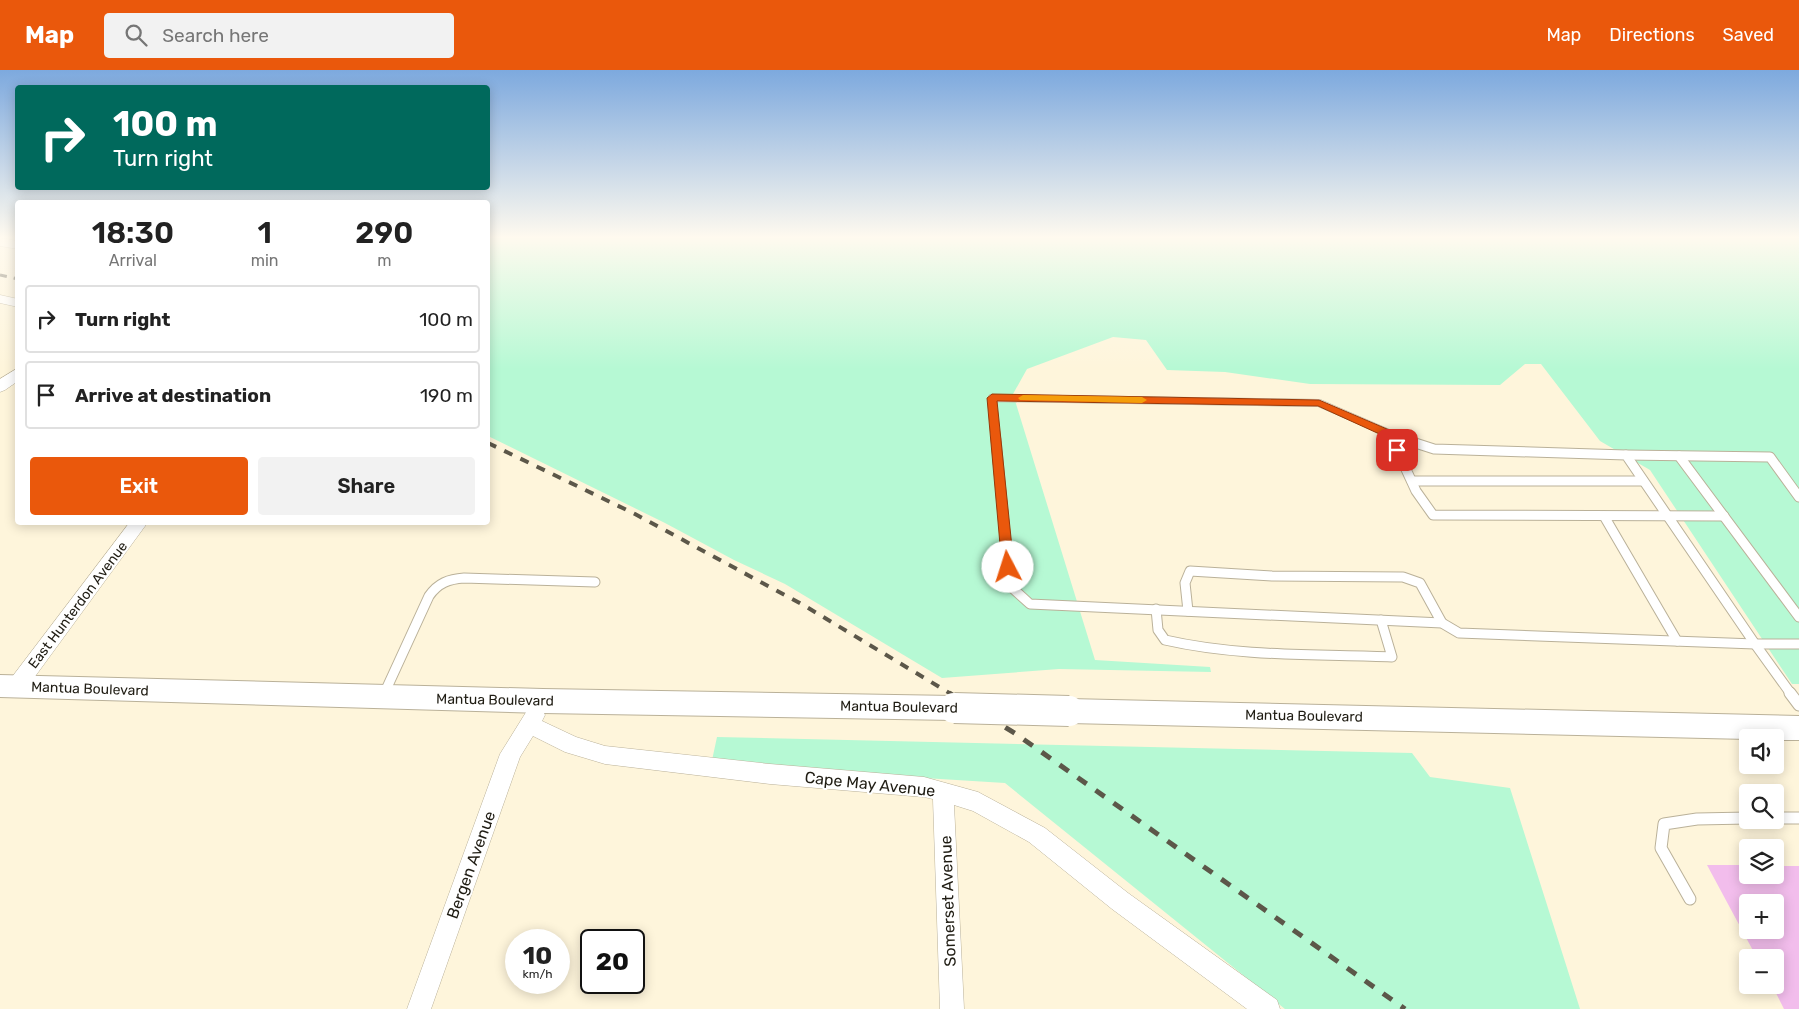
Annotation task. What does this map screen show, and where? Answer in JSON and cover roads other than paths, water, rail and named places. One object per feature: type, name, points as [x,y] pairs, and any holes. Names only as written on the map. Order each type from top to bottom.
[{"type":"main road","name":"Mantua Boulevard","points":[[8,686],[543,702],[954,708],[1799,728]]},
{"type":"street","points":[[0,299],[15,302]]},
{"type":"street","points":[[0,387],[15,375]]},
{"type":"street","name":"East Hunterdon Avenue","points":[[8,686],[138,525]]},
{"type":"street","name":"Bergen Avenue","points":[[419,1009],[510,754],[518,738],[530,726],[543,702]]},
{"type":"street","name":"Cape May Avenue","points":[[530,726],[572,745],[605,755],[770,774],[924,787],[978,802],[1037,835],[1120,901],[1268,1009]]},
{"type":"street","name":"Somerset Avenue","points":[[943,792],[952,1009]]},
{"type":"lane","points":[[1442,622],[1030,604],[1010,586],[992,398],[1319,403],[1390,435],[1434,450],[1770,457],[1799,497]]},
{"type":"lane","points":[[1390,435],[1412,481],[1433,515],[1724,516]]},
{"type":"lane","points":[[1626,455],[1666,516],[1799,704]]},
{"type":"lane","points":[[1679,456],[1799,617]]},
{"type":"lane","points":[[1412,481],[1643,481]]},
{"type":"lane","points":[[1604,516],[1677,641]]},
{"type":"lane","points":[[1188,611],[1185,583],[1190,571],[1272,576],[1403,577],[1420,583],[1442,622],[1459,633],[1799,644]]},
{"type":"lane","points":[[382,697],[429,596],[436,585],[453,579],[464,578],[595,582]]},
{"type":"lane","points":[[1156,610],[1158,630],[1165,640],[1178,643],[1250,652],[1392,657],[1381,620]]},
{"type":"lane","points":[[1690,899],[1661,848],[1664,824],[1697,819],[1739,818]]},
{"type":"lane","points":[[1784,818],[1799,818]]},
{"type":"railway","points":[[490,444],[635,514],[805,606],[951,694]]},
{"type":"railway","points":[[949,693],[1016,734],[1405,1009]]}]
